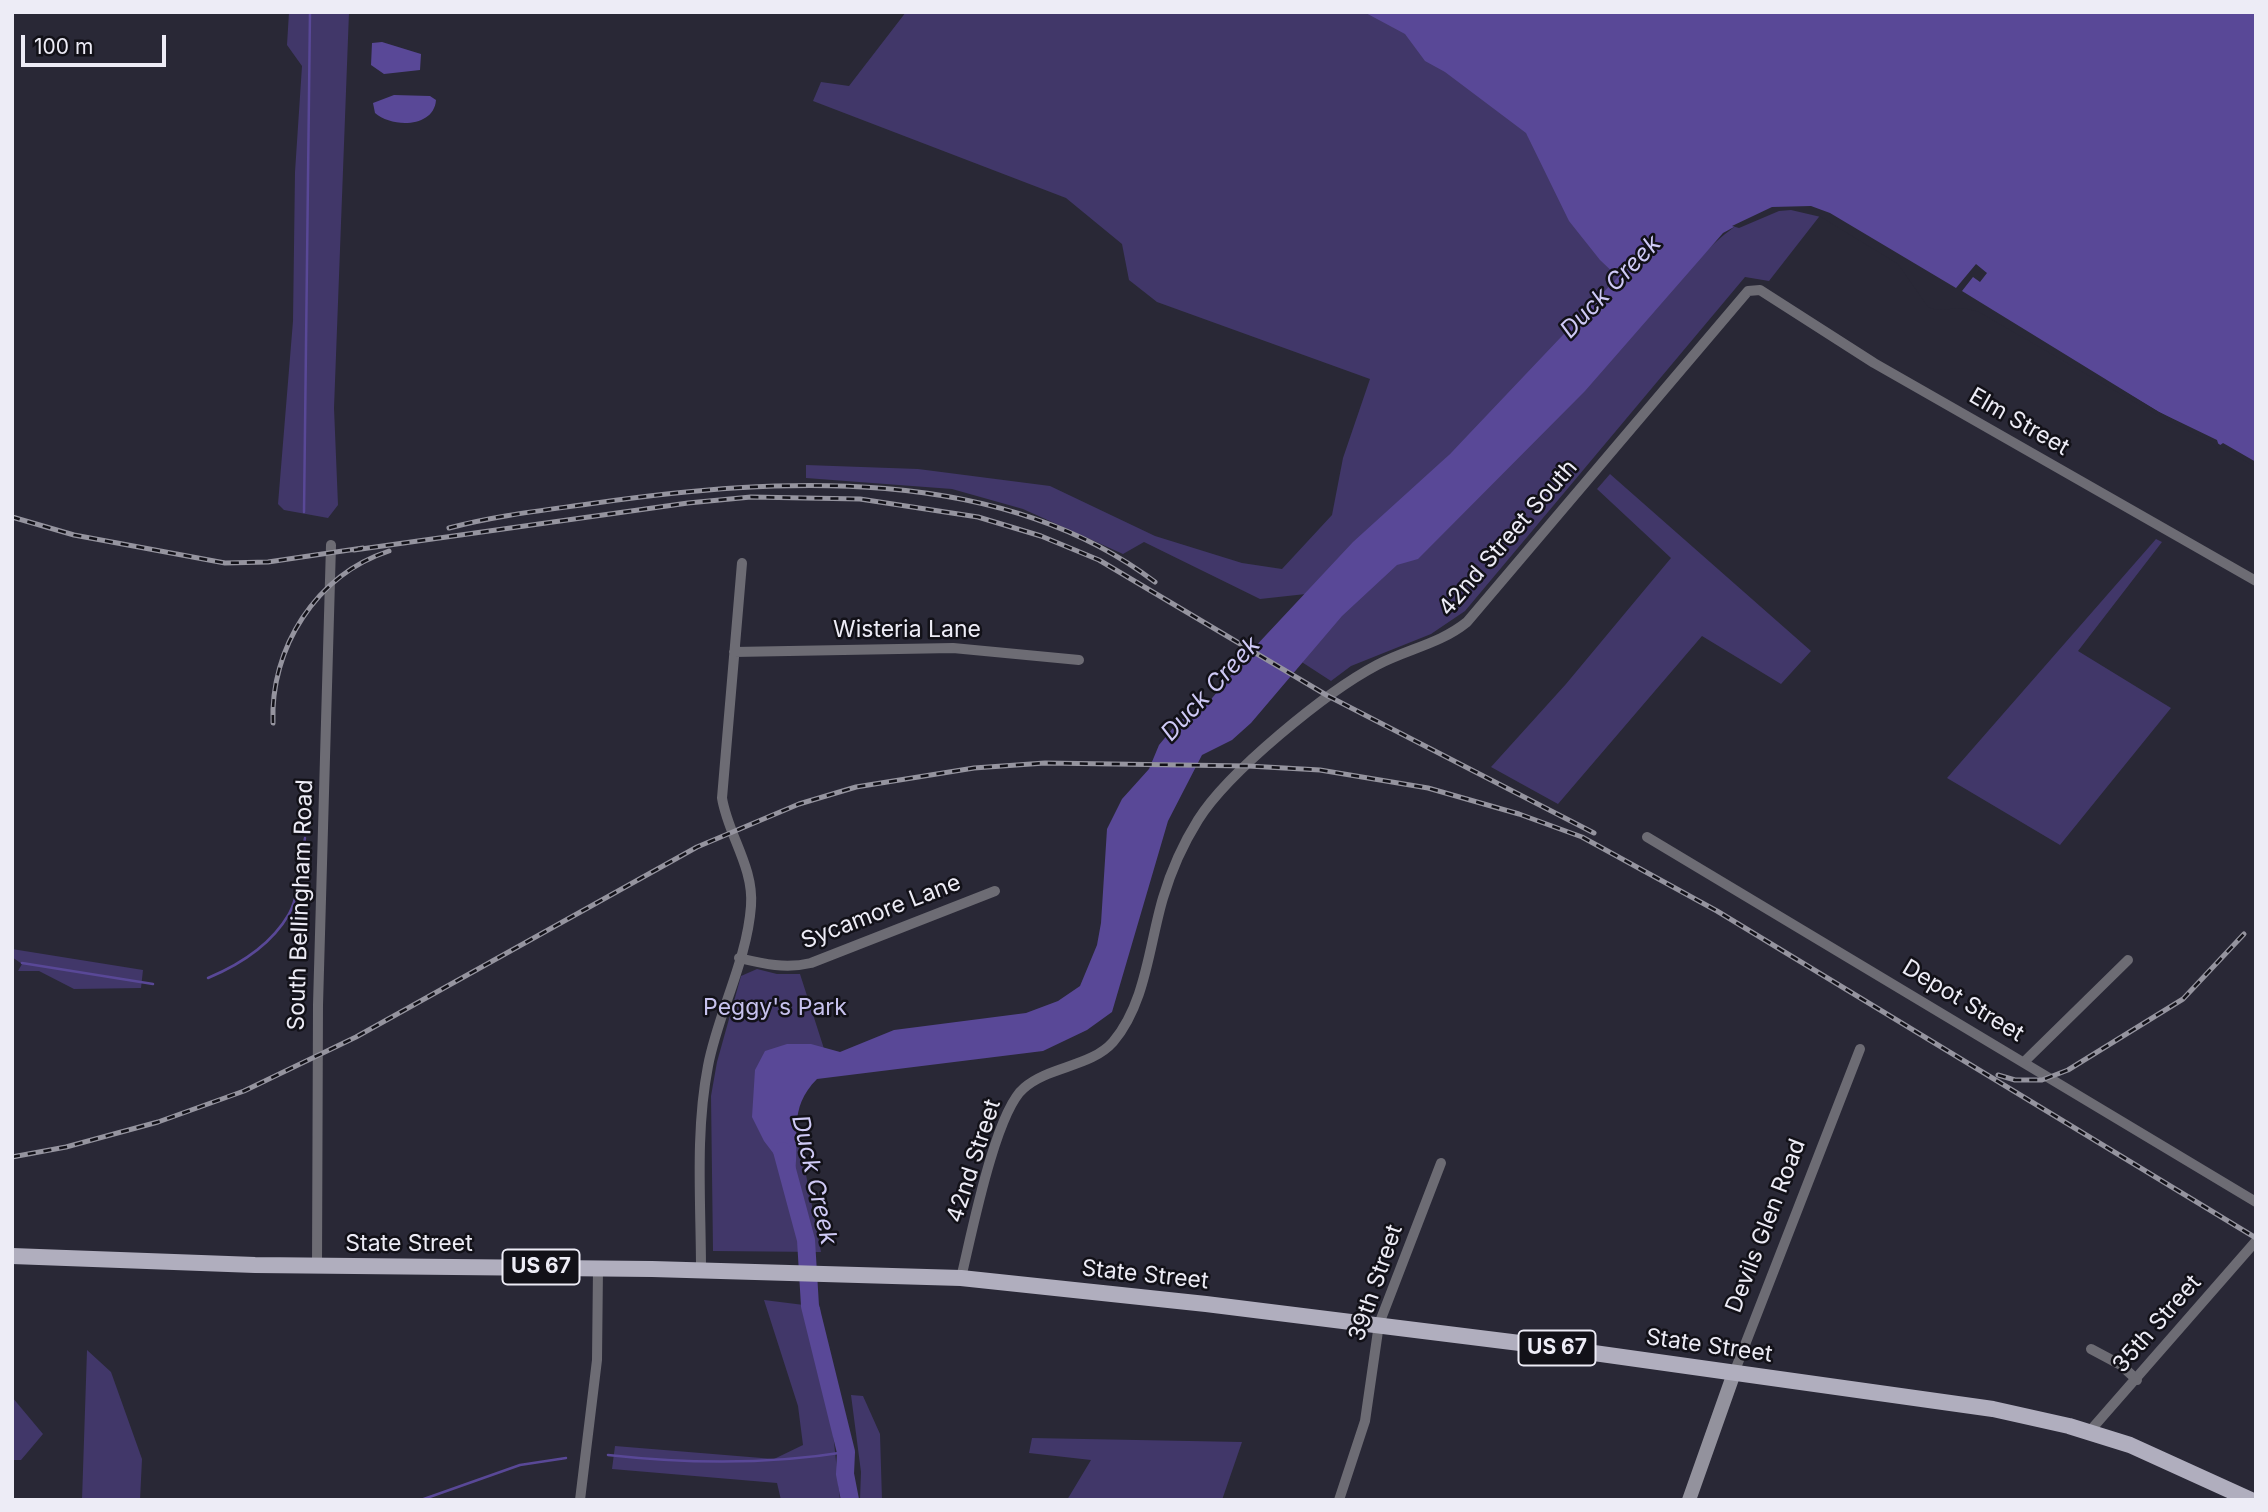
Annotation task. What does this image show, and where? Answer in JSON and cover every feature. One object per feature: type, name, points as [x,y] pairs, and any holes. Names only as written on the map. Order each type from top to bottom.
[{"type":"main road","name":"State Street","points":[[12,1256],[317,1266],[766,1271],[961,1278],[1379,1324],[1993,1409],[2089,1432],[2130,1445],[2251,1500]]},
{"type":"main road","name":"Devils Glen Road","points":[[1689,1500],[1734,1373]]},
{"type":"street","name":"42nd Street South","points":[[1172,873],[1192,831],[1215,795],[1328,696],[1377,665],[1450,636],[1466,622],[1748,291],[1760,290],[1765,293]]},
{"type":"street","name":"Elm Street","points":[[1765,293],[1874,363],[2256,581]]},
{"type":"street","name":"South Bellingham Road","points":[[317,1266],[318,1005],[331,545]]},
{"type":"street","points":[[701,1270],[703,1101],[708,1064],[739,958],[751,904],[745,865],[728,827],[722,798],[742,563]]},
{"type":"street","name":"Wisteria Lane","points":[[734,652],[953,648],[1079,660]]},
{"type":"street","name":"Depot Street","points":[[1647,837],[2256,1202]]},
{"type":"street","name":"42nd Street","points":[[961,1278],[982,1189],[1009,1107],[1024,1087],[1087,1059],[1111,1043],[1127,1019],[1147,967],[1172,873]]},
{"type":"street","name":"Sycamore Lane","points":[[739,958],[797,967],[995,891]]},
{"type":"street","points":[[2024,1062],[2128,960]]},
{"type":"street","name":"Devils Glen Road","points":[[1734,1373],[1860,1049]]},
{"type":"street","name":"39th Street","points":[[1339,1500],[1364,1421],[1379,1324],[1441,1163]]},
{"type":"street","name":"35th Street","points":[[2089,1432],[2256,1241]]},
{"type":"street","points":[[580,1500],[597,1360],[598,1268]]},
{"type":"street","points":[[2091,1349],[2121,1365],[2137,1380]]},
{"type":"green space","points":[[289,12],[349,12],[334,408],[338,505],[328,518],[284,510],[278,504],[293,321],[295,172],[302,66],[287,45]]},
{"type":"green space","points":[[906,12],[1492,12],[1651,314],[1712,246],[1749,218],[1769,210],[1790,207],[1822,213],[1769,281],[1745,277],[1465,611],[1431,634],[1351,666],[1331,681],[1274,644],[1461,443],[1315,593],[1260,599],[1144,542],[1123,554],[1023,509],[952,489],[806,478],[806,465],[918,469],[1050,486],[1155,536],[1242,563],[1282,569],[1332,515],[1343,458],[1370,379],[1157,302],[1129,280],[1122,244],[1066,198],[813,101],[821,82],[849,86]]},
{"type":"green space","points":[[1610,474],[1811,651],[1781,684],[1702,636],[1558,804],[1491,767],[1566,684],[1671,558],[1597,489]]},
{"type":"green space","points":[[2156,539],[2162,542],[2078,651],[2171,708],[2060,845],[1947,778]]},
{"type":"green space","points":[[12,949],[143,970],[141,988],[74,989],[39,971],[18,971],[22,964],[12,957]]},
{"type":"green space","name":"Peggy's Park","points":[[757,969],[777,974],[800,974],[826,1055],[772,1112],[801,1149],[821,1252],[713,1251],[711,1096],[717,1062],[741,976]]},
{"type":"green space","points":[[764,1300],[820,1307],[840,1500],[781,1500],[777,1483],[612,1469],[615,1446],[774,1459],[803,1445],[798,1406]]},
{"type":"green space","points":[[87,1350],[111,1372],[142,1459],[140,1500],[82,1500]]},
{"type":"green space","points":[[851,1395],[863,1396],[880,1434],[882,1500],[860,1500],[861,1472]]},
{"type":"green space","points":[[12,1397],[43,1434],[21,1460],[12,1460]]},
{"type":"green space","points":[[1032,1438],[1242,1442],[1222,1500],[1067,1500],[1091,1460],[1029,1453]]},
{"type":"water","points":[[1364,12],[2256,12],[2256,464],[2159,412],[1822,213],[1781,209],[1749,219],[1723,233],[1585,391],[1418,559],[1397,565],[1342,616],[1251,723],[1232,740],[1202,755],[1168,821],[1112,1012],[1087,1030],[1043,1051],[817,1079],[808,1090],[798,1112],[795,1172],[789,1174],[764,1141],[752,1117],[755,1070],[765,1051],[787,1044],[811,1044],[840,1052],[894,1030],[1026,1013],[1058,1001],[1080,986],[1097,945],[1101,923],[1107,829],[1122,799],[1149,769],[1159,745],[1178,722],[1208,703],[1252,650],[1353,542],[1450,454],[1618,277],[1600,260],[1569,221],[1526,133],[1445,72],[1425,61],[1405,34]]},
{"type":"water","points":[[382,42],[421,54],[420,70],[384,74],[371,65],[372,43]]},
{"type":"water","points":[[394,95],[430,96],[436,100],[434,109],[428,116],[411,123],[391,121],[375,113],[373,103]]},
{"type":"pier","points":[[1811,206],[1830,213],[1956,288],[1976,264],[1987,273],[1980,282],[1973,277],[1962,291],[2159,412],[2217,440],[2219,446],[2223,443],[2256,462],[2256,467],[2222,448],[2217,449],[2212,443],[2157,415],[1979,312],[1964,308],[1936,310],[1928,307],[1898,264],[1821,217],[1791,210],[1779,211],[1739,228],[1732,226],[1772,207]]},
{"type":"waterway","points":[[304,512],[310,12]]},
{"type":"waterway","points":[[208,978],[253,953],[282,925],[295,897],[305,838]]},
{"type":"waterway","points":[[22,963],[153,984]]},
{"type":"waterway","name":"Duck Creek","points":[[782,1151],[806,1240],[810,1306],[846,1452],[845,1474],[850,1500]]},
{"type":"waterway","points":[[608,1455],[727,1462],[846,1452]]},
{"type":"waterway","points":[[421,1500],[520,1465],[566,1458]]},
{"type":"railway","points":[[449,528],[522,513],[666,494],[812,485],[885,489],[958,498],[1027,516],[1094,544],[1155,582]]},
{"type":"railway","points":[[354,550],[688,503],[751,497],[860,499],[978,517],[1041,536],[1099,560],[1328,696],[1594,833]]},
{"type":"railway","points":[[12,517],[74,535],[225,563],[268,562],[363,548]]},
{"type":"railway","points":[[273,723],[274,695],[280,668],[289,642],[302,618],[319,596],[340,577],[363,562],[389,551]]},
{"type":"railway","points":[[12,1157],[66,1147],[158,1122],[244,1091],[356,1037],[697,847],[799,804],[856,787],[974,768],[1045,763],[1248,766],[1320,770],[1428,788],[1519,814],[1582,837],[1717,911],[2256,1238]]},
{"type":"railway","points":[[1998,1075],[2015,1080],[2042,1080],[2068,1070],[2183,999],[2244,934]]}]
